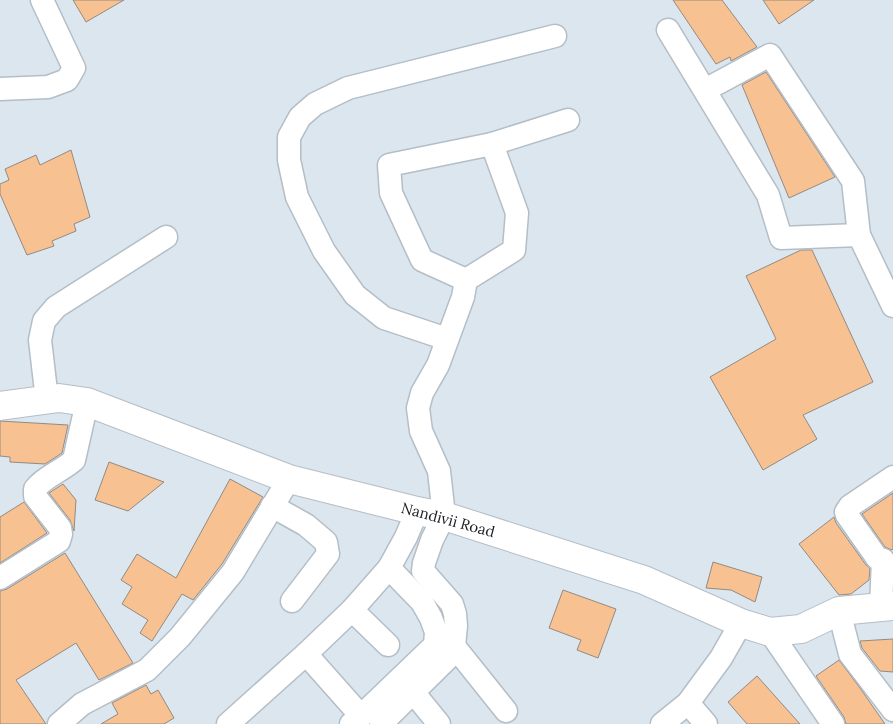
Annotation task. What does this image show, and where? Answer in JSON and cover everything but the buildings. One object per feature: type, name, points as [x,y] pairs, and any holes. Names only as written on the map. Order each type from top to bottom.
[{"type":"street","points":[[0,89],[48,87],[67,80],[74,68],[42,0]]},
{"type":"street","points":[[668,30],[768,195],[781,238],[859,235]]},
{"type":"street","points":[[447,339],[384,318],[355,295],[324,250],[297,197],[289,160],[289,137],[300,118],[315,104],[348,88],[555,36]]},
{"type":"street","points":[[704,90],[770,56],[853,181],[859,235],[893,306]]},
{"type":"street","points":[[466,280],[422,260],[391,193],[388,165],[492,144],[568,120]]},
{"type":"street","points":[[364,721],[435,644],[436,632],[431,618],[430,596],[423,571],[424,562],[432,540],[444,516],[439,471],[421,431],[418,408],[422,393],[438,365],[462,297],[466,280],[514,250],[517,213],[492,144]]},
{"type":"street","points":[[47,400],[40,340],[44,320],[56,307],[166,237]]},
{"type":"street","name":"Nandivii Road","points":[[0,406],[59,398],[87,402],[289,479],[444,516],[644,580],[741,623],[770,632],[800,629],[839,611],[887,606]]},
{"type":"street","points":[[0,578],[59,541],[60,528],[35,496],[34,489],[45,479],[74,460],[87,402]]},
{"type":"street","points":[[887,606],[888,557],[878,558],[875,555],[846,512],[850,506],[893,477]]},
{"type":"street","points":[[58,724],[82,704],[147,670],[180,637],[233,572],[289,479]]},
{"type":"street","points":[[272,506],[306,525],[326,542],[328,554],[292,601]]},
{"type":"street","points":[[228,724],[352,610],[390,568],[417,511]]},
{"type":"street","points":[[364,721],[414,692],[450,656],[454,646],[456,626],[452,604],[430,596],[390,568]]},
{"type":"street","points":[[352,610],[388,645]]},
{"type":"street","points":[[839,611],[850,654],[893,710]]},
{"type":"street","points":[[662,724],[688,703],[721,658],[741,623]]},
{"type":"street","points":[[770,632],[832,724]]},
{"type":"street","points":[[454,646],[506,711]]},
{"type":"street","points":[[306,654],[364,721]]},
{"type":"street","points":[[414,692],[439,724]]},
{"type":"street","points":[[688,703],[706,724]]}]
